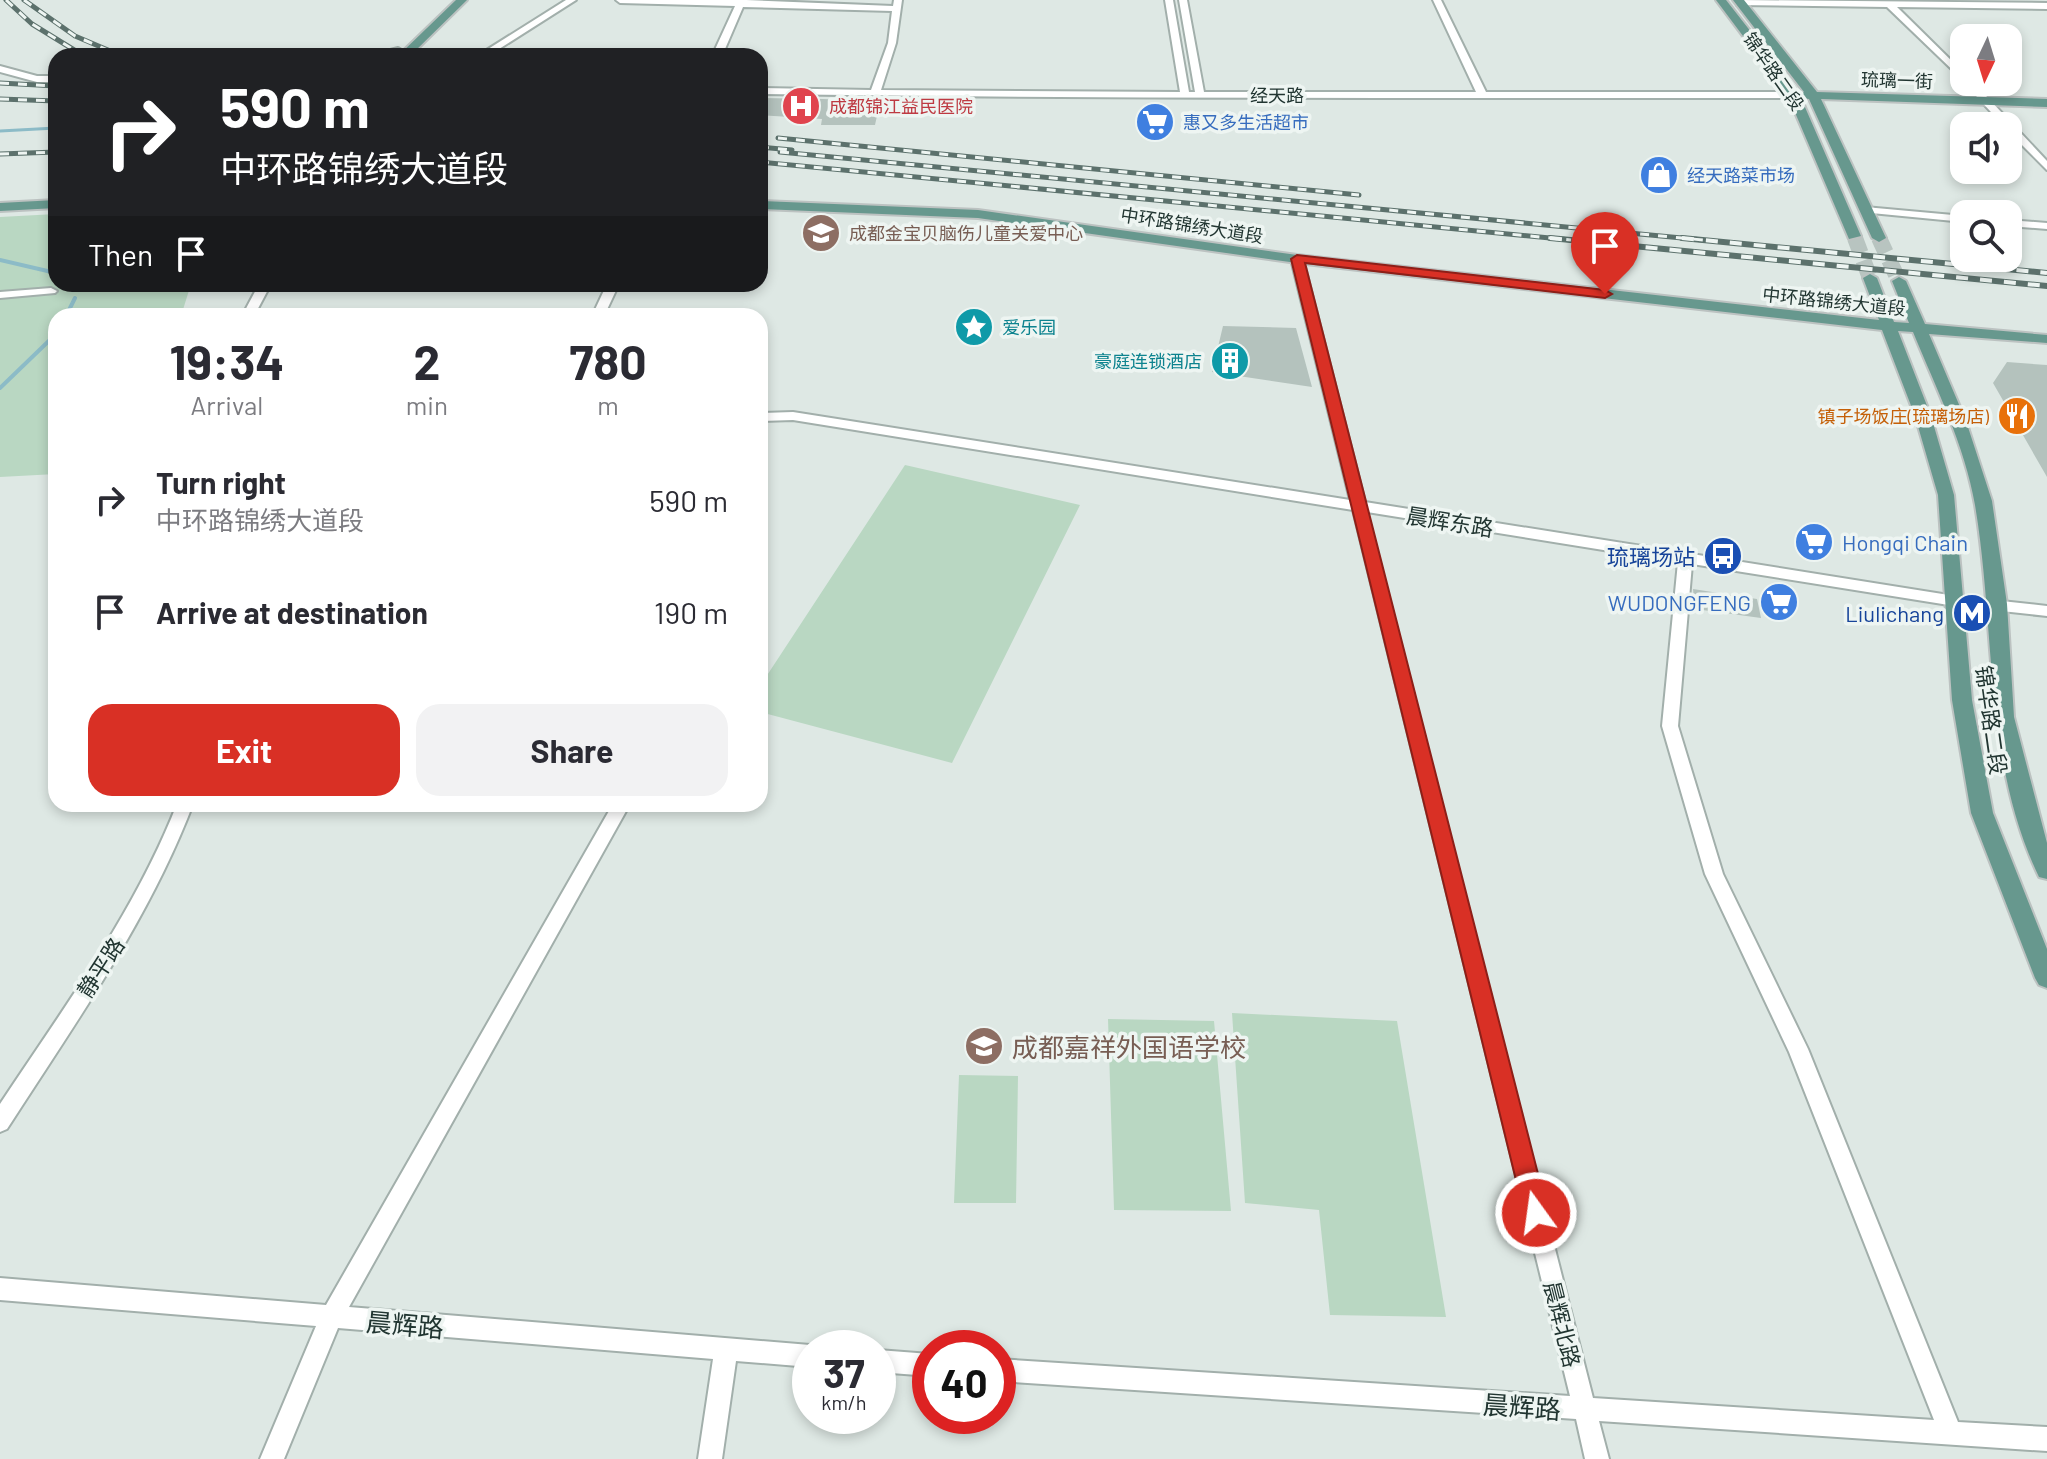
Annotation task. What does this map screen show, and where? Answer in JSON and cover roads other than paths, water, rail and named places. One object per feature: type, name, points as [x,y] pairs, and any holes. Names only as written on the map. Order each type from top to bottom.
[{"type":"main road","points":[[403,48],[442,0]]},
{"type":"main road","points":[[405,48],[462,0]]},
{"type":"main road","name":"锦华路二段","points":[[1721,0],[1794,95],[1854,236]]},
{"type":"main road","name":"锦华路二段","points":[[1739,1],[1814,96],[1879,238]]},
{"type":"main road","name":"琉璃一街","points":[[1794,95],[2047,103]]},
{"type":"main road","points":[[0,199],[48,196]]},
{"type":"main road","name":"中环路锦绣大道段","points":[[768,197],[1022,209],[1295,249],[1886,320]]},
{"type":"main road","points":[[0,207],[48,204]]},
{"type":"main road","name":"中环路锦绣大道段","points":[[768,205],[991,215],[1297,259],[2047,339]]},
{"type":"main road","name":"锦华路二段","points":[[1870,278],[1923,416],[1946,495],[1962,700],[1982,813],[2047,978]]},
{"type":"main road","name":"锦华路二段","points":[[1899,281],[1958,421],[1983,501],[1998,604],[2004,717],[2030,828],[2047,870]]},
{"type":"main road","name":"中环路锦绣大道段","points":[[1918,323],[2047,328]]},
{"type":"street","points":[[495,48],[572,0]]},
{"type":"street","points":[[620,0],[898,4],[892,43],[875,93]]},
{"type":"street","points":[[1169,0],[1185,94]]},
{"type":"street","points":[[1183,0],[1200,94]]},
{"type":"street","points":[[1437,0],[1483,96]]},
{"type":"street","points":[[1739,1],[2047,6]]},
{"type":"street","points":[[721,48],[742,2]]},
{"type":"street","points":[[1887,2],[1950,64]]},
{"type":"street","points":[[0,69],[48,79]]},
{"type":"street","name":"经天路","points":[[768,91],[1794,95]]},
{"type":"street","points":[[1983,96],[2047,167]]},
{"type":"street","points":[[1865,210],[1950,218]]},
{"type":"street","points":[[2022,224],[2047,226]]},
{"type":"street","name":"晨辉北路","points":[[1297,259],[1597,1459]]},
{"type":"street","points":[[0,295],[48,291]]},
{"type":"street","name":"晨辉东路","points":[[768,417],[793,416],[1955,601],[2047,611]]},
{"type":"street","points":[[1685,558],[1670,726],[1714,874],[1798,1049],[1951,1433]]},
{"type":"street","name":"静平路","points":[[0,1122],[141,902],[174,837],[182,812]]},
{"type":"street","points":[[272,1459],[331,1318],[617,812]]},
{"type":"street","name":"晨辉路","points":[[0,1289],[792,1355]]},
{"type":"street","points":[[710,1459],[726,1350]]},
{"type":"street","name":"晨辉路","points":[[1016,1371],[2047,1439]]},
{"type":"waterway","points":[[0,131],[48,128]]},
{"type":"waterway","points":[[0,260],[48,271]]},
{"type":"waterway","points":[[70,308],[75,298]]},
{"type":"waterway","points":[[0,388],[48,342]]},
{"type":"tunnel","points":[[1855,238],[1870,278]]},
{"type":"tunnel","points":[[1879,238],[1899,281]]},
{"type":"railway","points":[[6,0],[32,24],[71,48]]},
{"type":"railway","points":[[24,0],[75,36],[103,48]]},
{"type":"railway","points":[[0,83],[48,86]]},
{"type":"railway","points":[[0,99],[48,101]]},
{"type":"railway","points":[[778,138],[1359,195]]},
{"type":"railway","points":[[768,148],[792,150]]},
{"type":"railway","points":[[0,154],[48,152]]},
{"type":"railway","points":[[780,152],[1703,240]]},
{"type":"railway","points":[[768,163],[1571,240]]},
{"type":"railway","points":[[1550,238],[2047,286]]},
{"type":"railway","points":[[1682,238],[2047,273]]},
{"type":"place","name":"成都锦江益民医院","points":[[801,106]]},
{"type":"place","name":"惠又多生活超市","points":[[1155,122]]},
{"type":"place","name":"经天路菜市场","points":[[1659,175]]},
{"type":"place","name":"成都金宝贝脑伤儿童关爱中心","points":[[821,233]]},
{"type":"place","name":"爱乐园","points":[[974,327]]},
{"type":"place","name":"豪庭连锁酒店","points":[[1230,361]]},
{"type":"place","name":"镇子场饭庄(琉璃场店)","points":[[2017,416]]},
{"type":"place","name":"Hongqi Chain","points":[[1814,542]]},
{"type":"place","name":"琉璃场站","points":[[1723,556]]},
{"type":"place","name":"WUDONGFENG","points":[[1779,602]]},
{"type":"place","name":"Liulichang","points":[[1972,613]]},
{"type":"place","name":"成都嘉祥外国语学校","points":[[984,1046]]}]
